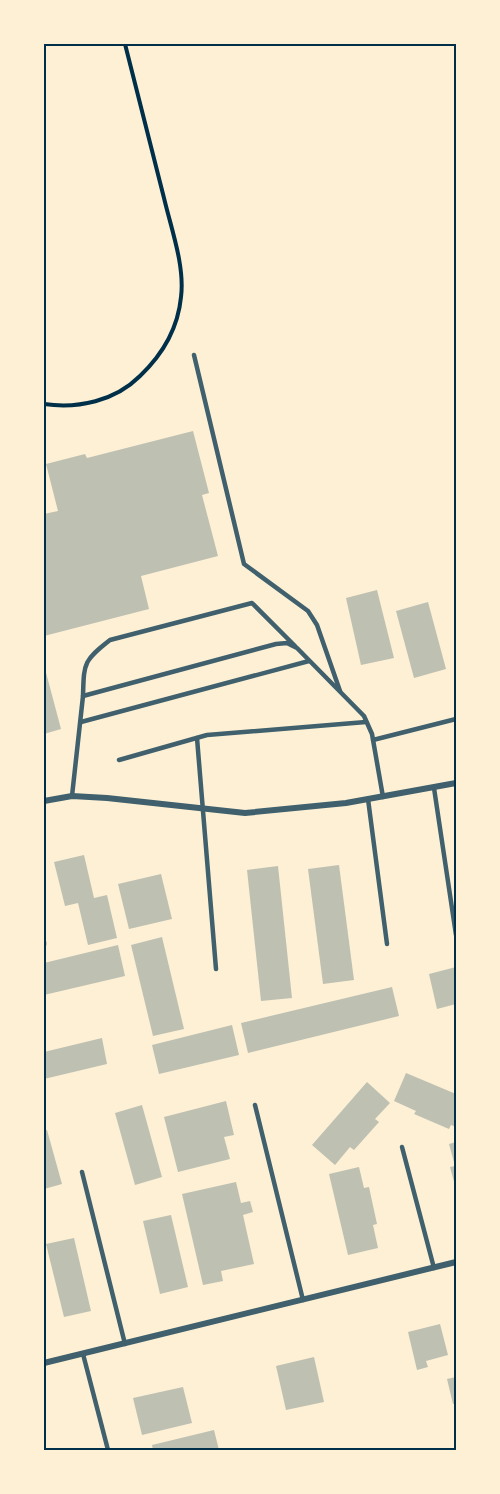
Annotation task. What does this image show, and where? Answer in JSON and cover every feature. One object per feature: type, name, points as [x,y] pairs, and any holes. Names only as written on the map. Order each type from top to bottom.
[{"type":"street","points":[[44,801],[72,796],[245,813],[383,797],[456,783]]},
{"type":"street","points":[[44,1363],[456,1262]]},
{"type":"lane","points":[[194,355],[244,564],[308,610],[317,625],[340,692]]},
{"type":"lane","points":[[72,796],[81,722],[84,666],[97,650],[110,640],[252,603],[364,716],[373,740],[383,797]]},
{"type":"lane","points":[[83,696],[276,644],[287,644],[297,648]]},
{"type":"lane","points":[[81,722],[309,661]]},
{"type":"lane","points":[[373,740],[456,719]]},
{"type":"lane","points":[[118,760],[207,735],[366,722]]},
{"type":"lane","points":[[197,738],[216,969]]},
{"type":"lane","points":[[434,788],[456,935]]},
{"type":"lane","points":[[368,799],[387,944]]},
{"type":"lane","points":[[255,1105],[303,1300]]},
{"type":"lane","points":[[402,1147],[434,1268]]},
{"type":"lane","points":[[82,1172],[125,1344]]},
{"type":"lane","points":[[83,1354],[108,1450]]},
{"type":"path","points":[[44,404],[71,406],[98,401],[128,388],[152,365],[173,333],[182,296],[179,258],[125,44]]},
{"type":"building","points":[[193,431],[209,493],[202,495],[218,556],[141,576],[149,609],[44,636],[44,514],[58,511],[46,464],[85,454],[87,458]]},
{"type":"building","points":[[377,590],[394,658],[361,665],[346,598]]},
{"type":"building","points":[[428,602],[446,669],[414,678],[396,611]]},
{"type":"building","points":[[44,665],[61,729],[44,734]]},
{"type":"building","points":[[84,855],[94,898],[107,895],[117,938],[88,945],[78,903],[65,906],[54,862]]},
{"type":"building","points":[[339,865],[354,980],[323,984],[308,869]]},
{"type":"building","points":[[278,866],[292,998],[261,1001],[247,870]]},
{"type":"building","points":[[161,874],[172,919],[129,929],[118,884]]},
{"type":"building","points":[[162,937],[184,1029],[153,1036],[131,945]]},
{"type":"building","points":[[118,945],[125,976],[44,995],[44,963]]},
{"type":"building","points":[[456,967],[456,1004],[437,1009],[429,974]]},
{"type":"building","points":[[392,987],[399,1016],[248,1053],[241,1023]]},
{"type":"building","points":[[232,1025],[239,1055],[159,1074],[152,1045]]},
{"type":"building","points":[[102,1038],[107,1064],[44,1079],[44,1052]]},
{"type":"building","points":[[406,1073],[456,1094],[456,1127],[451,1125],[449,1129],[414,1114],[416,1111],[394,1101]]},
{"type":"building","points":[[367,1082],[390,1103],[375,1119],[379,1122],[354,1150],[350,1147],[335,1165],[312,1145]]},
{"type":"building","points":[[226,1101],[234,1135],[224,1137],[230,1159],[178,1172],[164,1117]]},
{"type":"building","points":[[142,1105],[162,1177],[135,1185],[115,1113]]},
{"type":"building","points":[[47,1130],[62,1184],[44,1189],[44,1131]]},
{"type":"building","points":[[456,1142],[456,1189],[450,1167],[455,1166],[449,1144]]},
{"type":"building","points":[[359,1167],[364,1188],[369,1187],[377,1224],[373,1225],[378,1248],[348,1255],[329,1174]]},
{"type":"building","points":[[236,1182],[241,1203],[250,1201],[253,1212],[243,1215],[254,1264],[221,1271],[223,1281],[203,1285],[182,1194]]},
{"type":"building","points":[[171,1215],[188,1287],[160,1294],[143,1221]]},
{"type":"building","points":[[74,1238],[91,1311],[64,1317],[46,1244]]},
{"type":"building","points":[[440,1324],[448,1355],[426,1361],[428,1367],[417,1370],[408,1332]]},
{"type":"building","points":[[314,1357],[324,1402],[286,1410],[276,1366]]},
{"type":"building","points":[[456,1377],[456,1403],[453,1404],[447,1379]]},
{"type":"building","points":[[183,1387],[192,1423],[142,1435],[133,1398]]},
{"type":"building","points":[[214,1430],[219,1450],[153,1450],[152,1445]]}]
